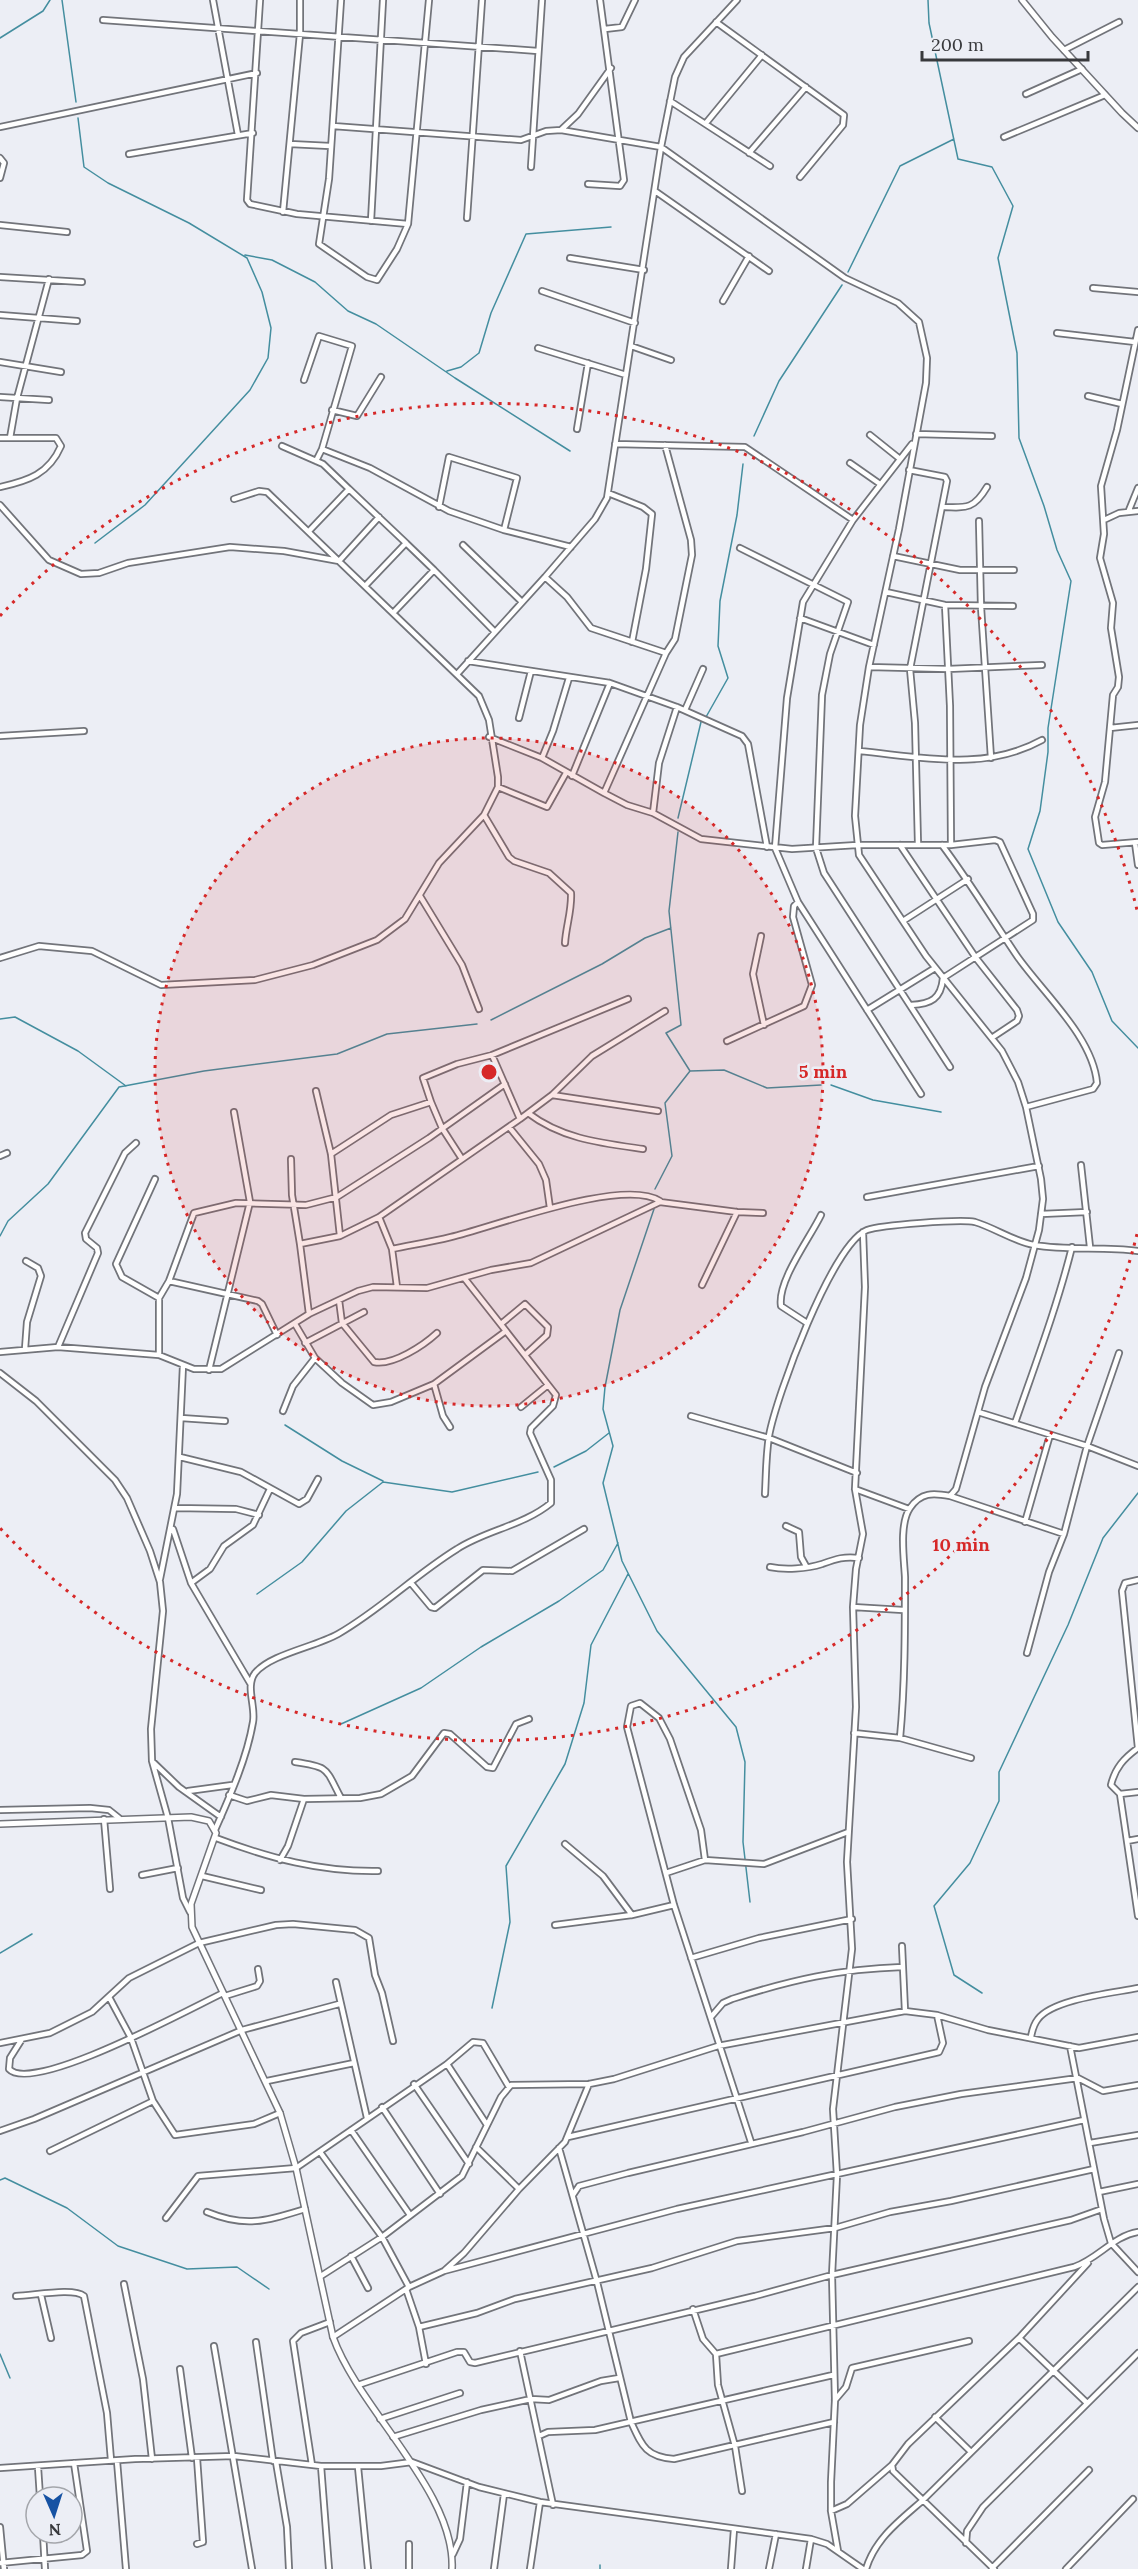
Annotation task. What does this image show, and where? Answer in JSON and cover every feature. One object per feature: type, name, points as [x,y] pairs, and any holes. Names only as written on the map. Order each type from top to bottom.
[{"type":"street","points":[[213,0],[238,135]]},
{"type":"street","points":[[261,0],[247,200],[250,204],[283,212],[408,224]]},
{"type":"street","points":[[283,212],[300,34],[300,0]]},
{"type":"street","points":[[341,0],[325,216],[319,240],[321,246],[374,280],[379,278],[385,270],[408,224],[429,0]]},
{"type":"street","points":[[371,220],[383,0]]},
{"type":"street","points":[[467,218],[482,0]]},
{"type":"street","points":[[531,167],[542,0]]},
{"type":"street","points":[[588,184],[622,185],[620,140],[600,0]]},
{"type":"street","points":[[605,29],[622,27],[635,0]]},
{"type":"street","points":[[458,672],[595,519],[608,493],[644,270],[661,147],[678,66],[736,0]]},
{"type":"street","points":[[1022,0],[1064,50],[1138,128]]},
{"type":"street","points":[[104,20],[538,51]]},
{"type":"street","points":[[716,22],[840,112],[845,118],[843,125],[800,177]]},
{"type":"street","points":[[1064,50],[1119,22]]},
{"type":"street","points":[[706,123],[762,55]]},
{"type":"street","points":[[561,130],[578,114],[611,68]]},
{"type":"street","points":[[1026,94],[1082,69]]},
{"type":"street","points":[[0,127],[257,73]]},
{"type":"street","points":[[749,153],[806,87]]},
{"type":"street","points":[[1004,137],[1105,94]]},
{"type":"street","points":[[670,101],[770,166]]},
{"type":"street","points":[[333,126],[472,137],[533,138],[546,131],[561,130],[661,147],[845,279],[898,303],[914,315],[923,332],[927,370],[886,592],[869,667],[859,751],[855,816],[857,845],[859,855],[903,921],[935,968],[993,1037],[1018,1082],[1039,1166],[1043,1199],[1035,1245],[1017,1306],[985,1387],[960,1477],[950,1496]]},
{"type":"street","points":[[129,154],[253,132]]},
{"type":"street","points":[[290,144],[330,147]]},
{"type":"street","points":[[0,158],[4,163],[0,178]]},
{"type":"street","points":[[655,191],[769,271]]},
{"type":"street","points":[[0,225],[67,232]]},
{"type":"street","points":[[723,301],[749,256]]},
{"type":"street","points":[[570,258],[644,270]]},
{"type":"street","points":[[0,277],[82,282]]},
{"type":"street","points":[[10,438],[17,398],[49,279]]},
{"type":"street","points":[[1093,288],[1138,292]]},
{"type":"street","points":[[542,291],[634,323]]},
{"type":"street","points":[[0,315],[76,321]]},
{"type":"street","points":[[1138,330],[1101,486],[1104,520],[1100,558],[1113,603],[1111,628],[1119,677],[1118,687],[1113,695],[1105,782],[1095,817],[1099,843],[1111,845],[1137,843],[1138,865]]},
{"type":"street","points":[[1057,333],[1135,342]]},
{"type":"street","points":[[304,380],[318,336],[352,346],[322,449],[315,461]]},
{"type":"street","points":[[631,346],[671,360]]},
{"type":"street","points":[[538,348],[626,375]]},
{"type":"street","points":[[0,362],[61,372]]},
{"type":"street","points":[[577,429],[588,363]]},
{"type":"street","points":[[332,410],[357,416],[381,377]]},
{"type":"street","points":[[1088,396],[1122,404]]},
{"type":"street","points":[[0,397],[49,400]]},
{"type":"street","points":[[916,434],[992,436]]},
{"type":"street","points":[[870,435],[900,459]]},
{"type":"street","points":[[0,438],[56,438],[61,446],[46,469],[37,477],[0,487]]},
{"type":"street","points":[[914,442],[853,520],[803,602],[787,698],[775,848],[798,902],[921,1094]]},
{"type":"street","points":[[615,444],[746,447],[853,520]]},
{"type":"street","points":[[282,446],[331,470],[495,632]]},
{"type":"street","points":[[604,793],[666,653],[675,639],[692,555],[691,540],[665,446]]},
{"type":"street","points":[[322,449],[370,468],[439,507],[504,530],[571,546]]},
{"type":"street","points":[[439,507],[449,457],[517,478],[504,530]]},
{"type":"street","points":[[850,463],[880,484]]},
{"type":"street","points":[[909,470],[945,477],[946,488],[909,669],[915,723],[914,756],[918,844]]},
{"type":"street","points":[[942,507],[971,507],[979,500],[987,487]]},
{"type":"street","points":[[1129,510],[1138,488]]},
{"type":"street","points":[[310,530],[350,489]]},
{"type":"street","points":[[0,958],[39,946],[92,951],[161,985],[255,980],[312,965],[377,939],[405,919],[439,862],[484,815],[498,787],[485,707],[479,696],[458,672],[339,561],[310,530],[264,490],[234,500]]},
{"type":"street","points":[[608,493],[643,507],[652,514],[646,569],[632,642]]},
{"type":"street","points":[[0,505],[49,560],[75,573],[99,573],[128,563],[230,547],[284,551],[339,561]]},
{"type":"street","points":[[1104,520],[1129,510],[1138,511]]},
{"type":"street","points":[[339,561],[379,517]]},
{"type":"street","points":[[980,521],[981,607],[991,758]]},
{"type":"street","points":[[366,585],[406,543]]},
{"type":"street","points":[[463,545],[522,602]]},
{"type":"street","points":[[740,548],[848,602],[837,633],[822,695],[816,848],[824,873],[950,1067]]},
{"type":"street","points":[[893,556],[929,566],[981,571],[1014,570]]},
{"type":"street","points":[[394,612],[434,570]]},
{"type":"street","points":[[545,577],[567,597],[586,624],[666,653]]},
{"type":"street","points":[[886,592],[922,602],[945,605],[1012,606]]},
{"type":"street","points":[[945,605],[951,845]]},
{"type":"street","points":[[800,618],[874,645]]},
{"type":"street","points":[[468,661],[610,683],[685,710],[746,739],[767,847]]},
{"type":"street","points":[[869,667],[948,669],[1041,665]]},
{"type":"street","points":[[685,710],[703,669]]},
{"type":"street","points":[[519,718],[531,670]]},
{"type":"street","points":[[542,758],[569,678]]},
{"type":"street","points":[[572,777],[610,683]]},
{"type":"street","points":[[652,813],[659,763],[677,707]]},
{"type":"street","points":[[1110,728],[1138,725]]},
{"type":"street","points":[[0,735],[84,731]]},
{"type":"street","points":[[489,738],[542,758],[572,777],[627,805],[652,813],[701,839],[775,848],[951,845],[995,840],[1000,842],[1033,914],[1031,923],[1005,937],[943,978]]},
{"type":"street","points":[[859,751],[949,761],[991,758],[1018,753],[1042,740]]},
{"type":"street","points":[[498,787],[547,807],[566,773]]},
{"type":"street","points":[[484,815],[509,857],[514,861],[549,873],[571,893],[572,907],[566,926],[565,943]]},
{"type":"street","points":[[900,845],[935,900],[1019,1016],[1017,1021],[993,1037]]},
{"type":"street","points":[[942,845],[968,879],[1005,937],[1077,1034],[1096,1073],[1097,1083],[1093,1089],[1026,1107]]},
{"type":"street","points":[[903,921],[968,879]]},
{"type":"street","points":[[420,896],[462,965],[479,1009]]},
{"type":"street","points":[[727,1041],[804,1006],[812,985],[793,917],[794,906],[798,902]]},
{"type":"street","points":[[761,936],[753,974],[764,1025]]},
{"type":"street","points":[[867,1010],[935,968]]},
{"type":"street","points":[[911,1005],[934,1000],[942,990],[943,978]]},
{"type":"street","points":[[462,1160],[442,1128],[430,1102],[423,1078],[458,1064],[492,1055],[628,999]]},
{"type":"street","points":[[300,1244],[340,1236],[379,1217],[552,1095],[584,1062],[665,1011]]},
{"type":"street","points":[[492,1055],[520,1119]]},
{"type":"street","points":[[159,1355],[159,1298],[169,1281],[194,1213],[210,1207],[250,1202],[306,1205],[337,1197],[505,1084]]},
{"type":"street","points":[[316,1091],[332,1154],[340,1236]]},
{"type":"street","points":[[552,1095],[658,1111]]},
{"type":"street","points":[[332,1154],[391,1115],[430,1102]]},
{"type":"street","points":[[209,1370],[250,1202],[234,1112]]},
{"type":"street","points":[[528,1113],[548,1128],[564,1134],[643,1149]]},
{"type":"street","points":[[509,1126],[539,1164],[546,1179],[550,1208]]},
{"type":"street","points":[[58,1347],[98,1253],[95,1246],[86,1239],[85,1233],[125,1153],[136,1143]]},
{"type":"street","points":[[0,1156],[7,1153]]},
{"type":"street","points":[[291,1159],[294,1204],[309,1314]]},
{"type":"street","points":[[1080,1165],[1090,1247]]},
{"type":"street","points":[[867,1197],[1039,1166]]},
{"type":"street","points":[[155,1179],[116,1263],[122,1277],[159,1298]]},
{"type":"street","points":[[392,1249],[450,1237],[582,1201],[644,1194],[660,1202],[737,1212],[764,1213]]},
{"type":"street","points":[[0,1352],[58,1347],[159,1355],[183,1365],[209,1370],[231,1365],[309,1314],[358,1291],[397,1287],[427,1288],[550,1256],[588,1234],[660,1202]]},
{"type":"street","points":[[702,1285],[737,1212]]},
{"type":"street","points":[[1041,1214],[1087,1212]]},
{"type":"street","points":[[807,1323],[781,1306],[780,1299],[786,1282],[821,1215]]},
{"type":"street","points":[[379,1217],[392,1249],[397,1287]]},
{"type":"street","points":[[765,1494],[769,1437],[781,1389],[807,1323],[838,1260],[846,1247],[863,1232],[886,1225],[961,1221],[974,1222],[1035,1245],[1138,1251]]},
{"type":"street","points":[[838,2551],[831,2511],[835,2400],[832,2275],[837,2175],[833,2109],[850,1969],[852,1919],[848,1892],[848,1832],[856,1707],[853,1607],[863,1534],[855,1489],[865,1287],[863,1232]]},
{"type":"street","points":[[1015,1423],[1036,1359],[1051,1325],[1072,1247]]},
{"type":"street","points":[[25,1349],[27,1322],[41,1276],[38,1268],[26,1261]]},
{"type":"street","points":[[250,1683],[255,1673],[267,1664],[337,1635],[457,1548],[518,1522],[551,1503],[551,1480],[530,1433],[531,1428],[554,1406],[557,1399],[465,1279]]},
{"type":"street","points":[[169,1281],[262,1304],[277,1335]]},
{"type":"street","points":[[339,1300],[342,1323],[369,1358],[382,1364],[425,1343],[437,1333]]},
{"type":"street","points":[[501,1324],[525,1304],[548,1327],[547,1335],[525,1355]]},
{"type":"street","points":[[305,1343],[364,1312]]},
{"type":"street","points":[[295,1324],[315,1358],[342,1383],[373,1405],[390,1402],[434,1384],[507,1331]]},
{"type":"street","points":[[1027,1653],[1049,1572],[1064,1534],[1087,1446],[1119,1353]]},
{"type":"street","points":[[283,1411],[293,1386],[315,1358]]},
{"type":"street","points":[[160,1582],[175,1508],[180,1457],[183,1365]]},
{"type":"street","points":[[0,1373],[36,1401],[115,1480],[127,1498],[160,1582],[163,1611],[151,1729],[152,1761],[168,1818],[183,1898],[190,1912],[199,1943],[267,2081],[280,2113],[296,2168],[333,2337],[358,2385],[412,2462],[444,2523],[453,2554],[452,2569]]},
{"type":"street","points":[[434,1384],[443,1416],[450,1427]]},
{"type":"street","points":[[521,1407],[548,1385]]},
{"type":"street","points":[[978,1412],[1087,1446],[1138,1466]]},
{"type":"street","points":[[692,1416],[769,1437],[857,1473]]},
{"type":"street","points":[[182,1418],[225,1421]]},
{"type":"street","points":[[1025,1522],[1050,1435]]},
{"type":"street","points":[[180,1457],[241,1472],[299,1504],[304,1503],[318,1479]]},
{"type":"street","points":[[191,1583],[203,1576],[224,1546],[252,1525],[270,1489]]},
{"type":"street","points":[[855,1489],[909,1509]]},
{"type":"street","points":[[900,1738],[903,1536],[909,1509],[929,1493],[950,1496],[1064,1534]]},
{"type":"street","points":[[175,1508],[226,1509],[259,1515]]},
{"type":"street","points":[[172,1526],[191,1583],[250,1683],[254,1719],[215,1830],[216,1838],[190,1912]]},
{"type":"street","points":[[786,1526],[799,1532],[801,1557],[806,1566]]},
{"type":"street","points":[[411,1583],[431,1607],[435,1608],[483,1570],[512,1571],[584,1529]]},
{"type":"street","points":[[770,1567],[780,1569],[822,1564],[842,1557],[859,1558]]},
{"type":"street","points":[[1138,1580],[1125,1583],[1122,1591],[1138,1748],[1125,1758],[1114,1773],[1111,1785],[1120,1794],[1138,1916]]},
{"type":"street","points":[[853,1607],[903,1610]]},
{"type":"street","points":[[1130,1659],[1138,1656]]},
{"type":"street","points":[[705,1860],[702,1830],[670,1739],[659,1718],[651,1710],[640,1703],[634,1705],[628,1712],[627,1727],[674,1905],[751,2142]]},
{"type":"street","points":[[229,1795],[247,1801],[271,1795],[304,1799],[381,1794],[402,1784],[412,1776],[444,1733],[450,1734],[487,1767],[493,1768],[516,1724],[529,1719]]},
{"type":"street","points":[[854,1733],[900,1738],[971,1758]]},
{"type":"street","points":[[152,1761],[172,1781],[221,1817]]},
{"type":"street","points":[[295,1762],[321,1765],[327,1770],[341,1798]]},
{"type":"street","points":[[188,1791],[232,1785]]},
{"type":"street","points":[[1120,1794],[1138,1792]]},
{"type":"street","points":[[280,1860],[288,1846],[304,1799]]},
{"type":"street","points":[[0,1810],[90,1808],[109,1810],[119,1818]]},
{"type":"street","points":[[0,1824],[119,1818],[205,1819],[215,1830]]},
{"type":"street","points":[[104,1819],[110,1889]]},
{"type":"street","points":[[666,1874],[705,1860],[764,1864],[779,1861],[848,1832]]},
{"type":"street","points":[[216,1838],[280,1860],[327,1869],[378,1871]]},
{"type":"street","points":[[1127,1841],[1138,1839]]},
{"type":"street","points":[[565,1844],[603,1876],[632,1915]]},
{"type":"street","points":[[142,1875],[178,1868]]},
{"type":"street","points":[[202,1876],[261,1890]]},
{"type":"street","points":[[555,1925],[632,1915],[674,1905]]},
{"type":"street","points":[[692,1958],[759,1938],[852,1919]]},
{"type":"street","points":[[0,2043],[50,2033],[92,2012],[129,1978],[199,1943],[276,1925],[355,1930],[369,1938],[375,1975],[382,1993],[393,2041]]},
{"type":"street","points":[[902,1946],[905,2011]]},
{"type":"street","points":[[711,2017],[723,2003],[732,1999],[795,1980],[850,1969],[902,1967]]},
{"type":"street","points":[[22,2040],[10,2058],[9,2069],[13,2073],[29,2075],[57,2069],[224,1995],[257,1986],[260,1981],[258,1968]]},
{"type":"street","points":[[336,1982],[339,2004],[367,2118]]},
{"type":"street","points":[[1030,2037],[1039,2018],[1054,2008],[1071,2002],[1138,1988]]},
{"type":"street","points":[[109,1998],[130,2038],[153,2102],[175,2135],[254,2124],[280,2113]]},
{"type":"street","points":[[0,2131],[34,2120],[242,2030],[339,2004]]},
{"type":"street","points":[[509,2086],[589,2084],[614,2079],[718,2046],[905,2011],[937,2015],[988,2030],[1070,2046],[1089,2048],[1138,2037]]},
{"type":"street","points":[[568,2137],[939,2052],[943,2043],[937,2015]]},
{"type":"street","points":[[166,2218],[198,2176],[296,2168],[479,2041],[483,2043],[509,2086]]},
{"type":"street","points":[[1070,2046],[1102,2209],[1111,2243],[1138,2272]]},
{"type":"street","points":[[267,2081],[354,2063]]},
{"type":"street","points":[[447,2064],[487,2125]]},
{"type":"street","points":[[573,2195],[579,2186],[927,2100],[1078,2078],[1088,2080],[1103,2091],[1138,2085]]},
{"type":"street","points":[[414,2084],[469,2164]]},
{"type":"street","points":[[444,2271],[464,2253],[568,2137],[589,2084]]},
{"type":"street","points":[[321,2276],[382,2237],[462,2176],[509,2086]]},
{"type":"street","points":[[50,2151],[153,2102]]},
{"type":"street","points":[[382,2107],[440,2194]]},
{"type":"street","points":[[333,2337],[408,2288],[444,2271],[677,2209],[1084,2120]]},
{"type":"street","points":[[351,2130],[410,2215]]},
{"type":"street","points":[[1090,2142],[1138,2135]]},
{"type":"street","points":[[476,2147],[519,2189]]},
{"type":"street","points":[[559,2148],[597,2282],[631,2422],[640,2443],[648,2452],[659,2458],[674,2459],[834,2422]]},
{"type":"street","points":[[320,2152],[382,2237],[408,2288],[426,2364]]},
{"type":"street","points":[[419,2327],[468,2316],[514,2299],[597,2282],[678,2261],[705,2249],[737,2241],[835,2228],[890,2212],[1094,2169]]},
{"type":"street","points":[[569,2180],[579,2186]]},
{"type":"street","points":[[1100,2192],[1138,2184]]},
{"type":"street","points":[[207,2212],[231,2222],[251,2223],[270,2221],[305,2209]]},
{"type":"street","points":[[358,2385],[461,2352],[470,2362],[475,2363],[755,2296],[832,2275],[1029,2230],[1102,2209]]},
{"type":"street","points":[[831,2511],[847,2504],[892,2465],[935,2417],[1019,2338],[1090,2261],[1111,2243],[1138,2232]]},
{"type":"street","points":[[351,2256],[368,2288]]},
{"type":"street","points":[[716,2355],[1090,2261]]},
{"type":"street","points":[[124,2284],[143,2379],[152,2459]]},
{"type":"street","points":[[0,2468],[234,2456],[321,2466],[358,2467],[412,2462],[504,2494],[553,2505],[811,2539],[838,2551],[865,2569],[870,2556],[883,2537],[1138,2287]]},
{"type":"street","points":[[16,2296],[73,2292],[84,2296],[107,2412],[126,2569]]},
{"type":"street","points":[[41,2295],[51,2338]]},
{"type":"street","points":[[693,2309],[703,2339],[716,2355],[721,2399],[735,2446],[742,2491]]},
{"type":"street","points":[[312,2465],[293,2341],[301,2333],[330,2322]]},
{"type":"street","points":[[1019,2338],[1086,2402]]},
{"type":"street","points":[[835,2400],[846,2387],[852,2368],[969,2341]]},
{"type":"street","points":[[256,2342],[274,2461],[287,2527],[290,2569]]},
{"type":"street","points":[[214,2346],[252,2569]]},
{"type":"street","points":[[520,2351],[553,2505]]},
{"type":"street","points":[[966,2543],[967,2531],[983,2507],[1086,2402],[1138,2353]]},
{"type":"street","points":[[180,2369],[194,2458],[203,2542],[197,2544]]},
{"type":"street","points":[[539,2436],[548,2432],[595,2430],[721,2399],[833,2375]]},
{"type":"street","points":[[393,2437],[481,2410],[531,2399],[549,2400],[601,2381],[619,2378]]},
{"type":"street","points":[[380,2419],[460,2393]]},
{"type":"street","points":[[935,2417],[970,2451]]},
{"type":"street","points":[[0,2527],[3,2565],[87,2552],[74,2463]]},
{"type":"street","points":[[892,2465],[893,2472],[993,2568],[1089,2470]]},
{"type":"street","points":[[321,2466],[329,2569]]},
{"type":"street","points":[[38,2467],[39,2485]]},
{"type":"street","points":[[358,2467],[368,2569]]},
{"type":"street","points":[[453,2554],[460,2539],[467,2482]]},
{"type":"street","points":[[494,2569],[504,2494]]},
{"type":"street","points":[[1068,2568],[1133,2499]]},
{"type":"street","points":[[530,2569],[540,2502]]},
{"type":"street","points":[[730,2569],[735,2529]]},
{"type":"street","points":[[958,2535],[967,2531]]},
{"type":"street","points":[[769,2569],[776,2534]]},
{"type":"street","points":[[806,2569],[811,2539]]},
{"type":"street","points":[[409,2544],[409,2569]]},
{"type":"street","points":[[44,2545],[45,2569]]},
{"type":"waterway","points":[[0,38],[43,11],[50,0]]},
{"type":"waterway","points":[[62,0],[76,102]]},
{"type":"waterway","points":[[928,0],[929,23],[958,159],[992,167],[1013,206],[998,258],[1017,353],[1019,438],[1044,506],[1057,550],[1071,581],[1048,728],[1048,752],[1040,811],[1028,849],[1058,922],[1092,972],[1112,1021],[1138,1048]]},
{"type":"waterway","points":[[78,118],[84,167],[108,183],[189,223],[247,258],[262,292],[271,328],[268,358],[250,390],[145,505],[95,543]]},
{"type":"waterway","points":[[848,272],[900,166],[954,139]]},
{"type":"waterway","points":[[447,371],[461,367],[479,353],[491,313],[526,234],[611,227]]},
{"type":"waterway","points":[[245,255],[272,260],[315,282],[348,311],[376,324],[455,378],[570,451]]},
{"type":"waterway","points":[[754,436],[779,381],[842,285]]},
{"type":"waterway","points":[[706,717],[728,678],[718,646],[720,601],[737,515],[743,464]]},
{"type":"waterway","points":[[678,818],[701,722]]},
{"type":"waterway","points":[[655,1189],[672,1156],[665,1103],[690,1071],[666,1033],[681,1025],[669,911],[678,832]]},
{"type":"waterway","points":[[491,1020],[602,964],[645,938],[671,928]]},
{"type":"waterway","points":[[0,1019],[15,1017],[78,1051],[126,1086]]},
{"type":"waterway","points":[[0,1236],[8,1221],[48,1184],[119,1087],[204,1071],[337,1054],[387,1034],[477,1024]]},
{"type":"waterway","points":[[690,1071],[724,1070],[767,1088],[821,1085]]},
{"type":"waterway","points":[[831,1085],[873,1100],[941,1112]]},
{"type":"waterway","points":[[654,1209],[620,1310],[605,1387],[603,1409],[613,1446],[603,1483],[622,1561],[657,1631],[736,1727],[745,1762],[743,1842],[750,1902]]},
{"type":"waterway","points":[[285,1425],[342,1461],[383,1481]]},
{"type":"waterway","points":[[554,1467],[586,1451],[609,1433]]},
{"type":"waterway","points":[[257,1594],[302,1562],[346,1511],[383,1482],[452,1492],[538,1472]]},
{"type":"waterway","points":[[982,1993],[954,1975],[934,1906],[970,1863],[999,1801],[999,1772],[1068,1625],[1103,1538],[1138,1493]]},
{"type":"waterway","points":[[341,1724],[421,1688],[481,1647],[559,1601],[603,1570],[618,1543]]},
{"type":"waterway","points":[[492,2008],[510,1922],[506,1866],[565,1764],[584,1703],[591,1645],[628,1574]]},
{"type":"waterway","points":[[0,1953],[32,1934]]},
{"type":"waterway","points":[[0,2180],[5,2178],[67,2208],[118,2246],[187,2269],[237,2267],[269,2289]]},
{"type":"waterway","points":[[0,2354],[10,2378]]}]
